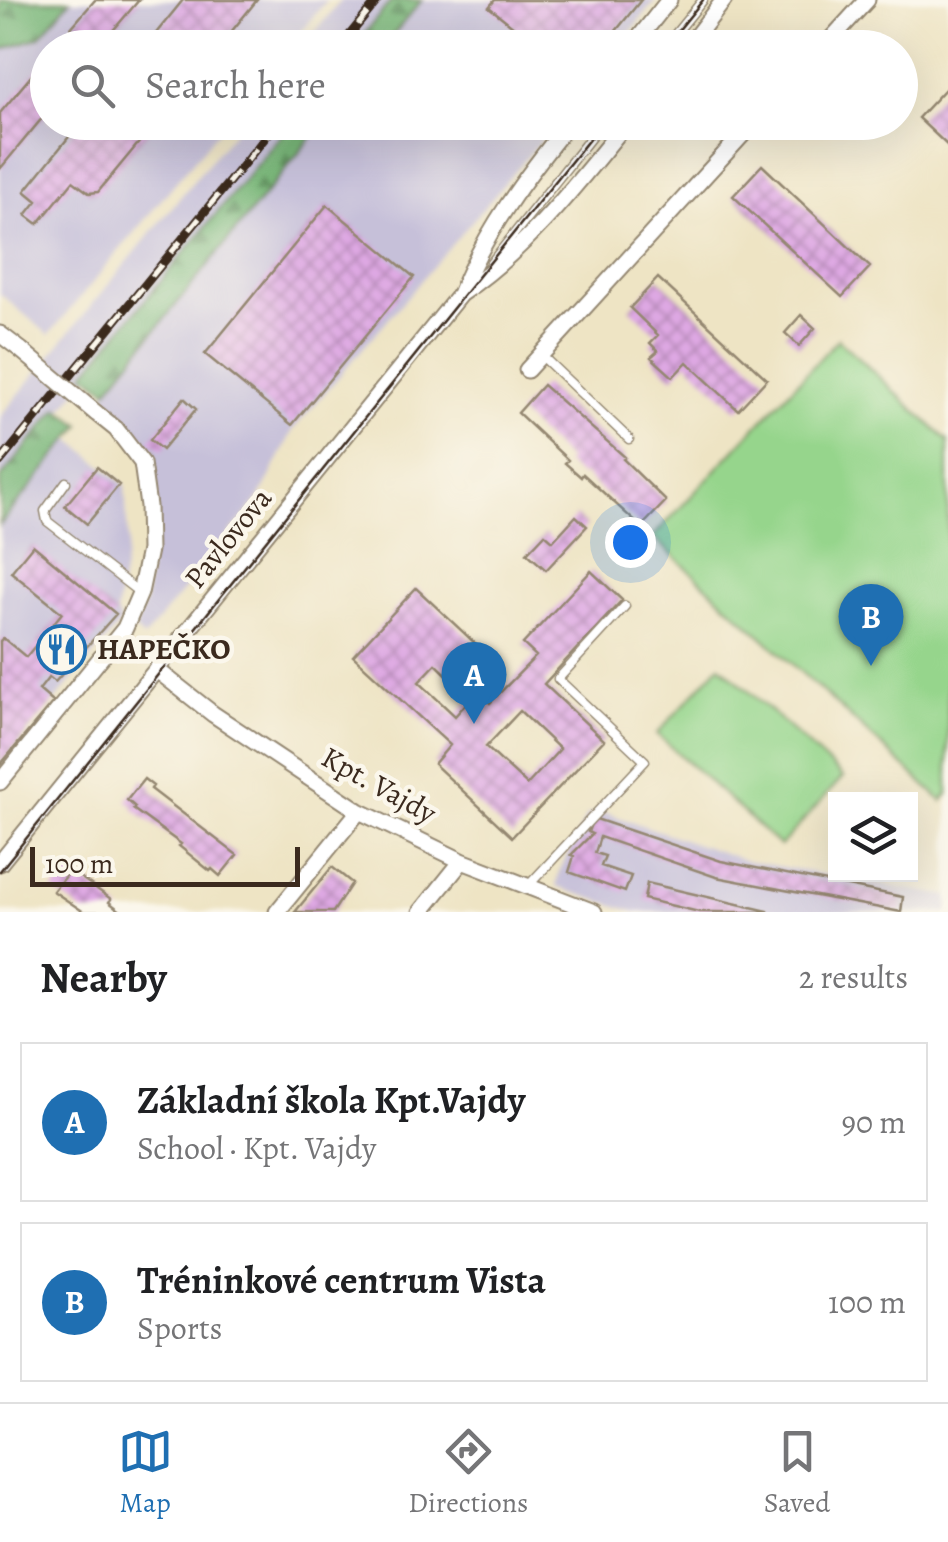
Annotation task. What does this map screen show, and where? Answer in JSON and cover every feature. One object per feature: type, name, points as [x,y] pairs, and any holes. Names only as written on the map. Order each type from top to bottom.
[{"type":"street","points":[[645,30],[669,0]]},
{"type":"street","points":[[702,30],[724,0]]},
{"type":"street","points":[[839,30],[866,0]]},
{"type":"street","name":"Pavlovova","points":[[466,290],[478,250],[557,140]]},
{"type":"street","name":"Pavlovova","points":[[2,855],[466,290],[499,268],[574,188],[613,140]]},
{"type":"street","points":[[527,370],[738,140]]},
{"type":"street","points":[[0,334],[116,429],[142,463],[149,550],[140,593],[124,628],[0,782]]},
{"type":"street","name":"Kpt. Vajdy","points":[[157,670],[213,714],[359,811],[462,861],[574,909],[594,912]]},
{"type":"street","points":[[278,912],[359,811]]},
{"type":"street","points":[[421,912],[462,861]]},
{"type":"lane","points":[[679,30],[703,0]]},
{"type":"lane","points":[[466,290],[588,140]]},
{"type":"lane","points":[[541,355],[629,440]]},
{"type":"lane","points":[[66,482],[45,511],[48,521],[140,593]]},
{"type":"lane","points":[[527,887],[645,761],[558,678],[625,606]]},
{"type":"shaded area","points":[[70,0],[327,0],[302,30],[46,30]]},
{"type":"shaded area","points":[[341,0],[397,0],[372,30],[317,30]]},
{"type":"shaded area","points":[[422,0],[656,0],[632,30],[398,30]]},
{"type":"shaded area","points":[[30,40],[30,140],[211,140],[49,335],[0,294],[0,50]]},
{"type":"shaded area","points":[[227,140],[283,140],[0,485],[0,417]]},
{"type":"shaded area","points":[[309,140],[541,140],[293,430],[260,497],[144,638],[135,630],[145,602],[157,494],[153,457],[123,420],[101,402]]},
{"type":"shaded area","points":[[71,439],[125,485],[128,544],[116,613],[121,623],[0,765],[0,525]]},
{"type":"shaded area","points":[[606,813],[747,861],[828,875],[828,882],[868,882],[948,896],[948,912],[636,912],[556,887],[559,872],[587,815]]},
{"type":"green space","points":[[0,0],[70,0],[46,30],[30,30],[30,40],[0,50]]},
{"type":"green space","points":[[392,0],[422,0],[397,30],[367,30]]},
{"type":"green space","points":[[277,140],[309,140],[107,390],[85,373]]},
{"type":"green space","points":[[838,339],[948,441],[948,794],[942,801],[653,537]]},
{"type":"green space","points":[[58,408],[81,425],[0,525],[0,479]]},
{"type":"green space","points":[[720,665],[843,777],[780,846],[657,734]]},
{"type":"building","points":[[95,0],[139,0],[113,30],[69,30]]},
{"type":"building","points":[[183,0],[257,0],[233,30],[159,30]]},
{"type":"building","points":[[495,0],[641,0],[617,30],[518,30],[489,7]]},
{"type":"building","points":[[30,77],[30,133],[0,169],[0,113]]},
{"type":"building","points":[[948,86],[948,146],[918,118]]},
{"type":"building","points":[[66,140],[141,140],[98,192],[89,193],[73,181],[38,224],[26,215],[37,201],[25,191]]},
{"type":"building","points":[[762,165],[870,267],[842,297],[733,196]]},
{"type":"building","points":[[327,205],[414,277],[292,425],[205,354]]},
{"type":"building","points":[[658,278],[767,379],[738,410],[687,362],[673,377],[651,357],[658,351],[650,343],[658,335],[630,308]]},
{"type":"building","points":[[801,315],[815,328],[799,346],[785,333]]},
{"type":"building","points":[[543,385],[625,457],[666,501],[641,527],[583,474],[581,477],[565,463],[568,460],[518,413]]},
{"type":"building","points":[[184,398],[196,409],[162,450],[150,440]]},
{"type":"building","points":[[97,467],[119,485],[87,524],[65,506]]},
{"type":"building","points":[[576,516],[587,526],[546,570],[527,553],[545,534],[553,541]]},
{"type":"building","points":[[33,545],[116,614],[55,682],[49,677],[39,690],[53,702],[0,765],[0,641],[3,638],[26,657],[62,613],[11,572]]},
{"type":"building","points":[[591,571],[622,600],[544,684],[604,740],[512,837],[434,764],[450,745],[353,656],[416,588],[477,645],[454,669],[490,703],[536,656],[523,644]],"holes":[[[436,664],[471,698],[455,716],[419,682]],[[520,711],[560,749],[527,785],[486,747]]]},
{"type":"building","points":[[144,779],[153,786],[151,789],[237,855],[220,876],[133,809],[127,800]]},
{"type":"building","points":[[593,818],[721,861],[903,897],[901,912],[716,877],[600,837],[595,853],[605,856],[601,866],[631,876],[625,892],[569,872],[574,856],[571,855],[592,834],[588,832]]},
{"type":"building","points":[[332,867],[352,883],[333,912],[295,912]]},
{"type":"building","points":[[70,870],[111,899],[109,902],[122,912],[84,912],[53,891]]},
{"type":"building","points":[[647,883],[768,912],[699,912],[644,899]]},
{"type":"tram line","points":[[679,30],[703,0]]},
{"type":"tram line","points":[[0,871],[589,140]]},
{"type":"railway","points":[[354,30],[378,0]]},
{"type":"railway","points":[[0,462],[263,140]]},
{"type":"place","name":"HAPEČKO","points":[[62,649]]},
{"type":"place","name":"Tréninkové centrum Vista","points":[[871,666]]},
{"type":"place","name":"Základní škola Kpt.Vajdy","points":[[474,724]]}]
